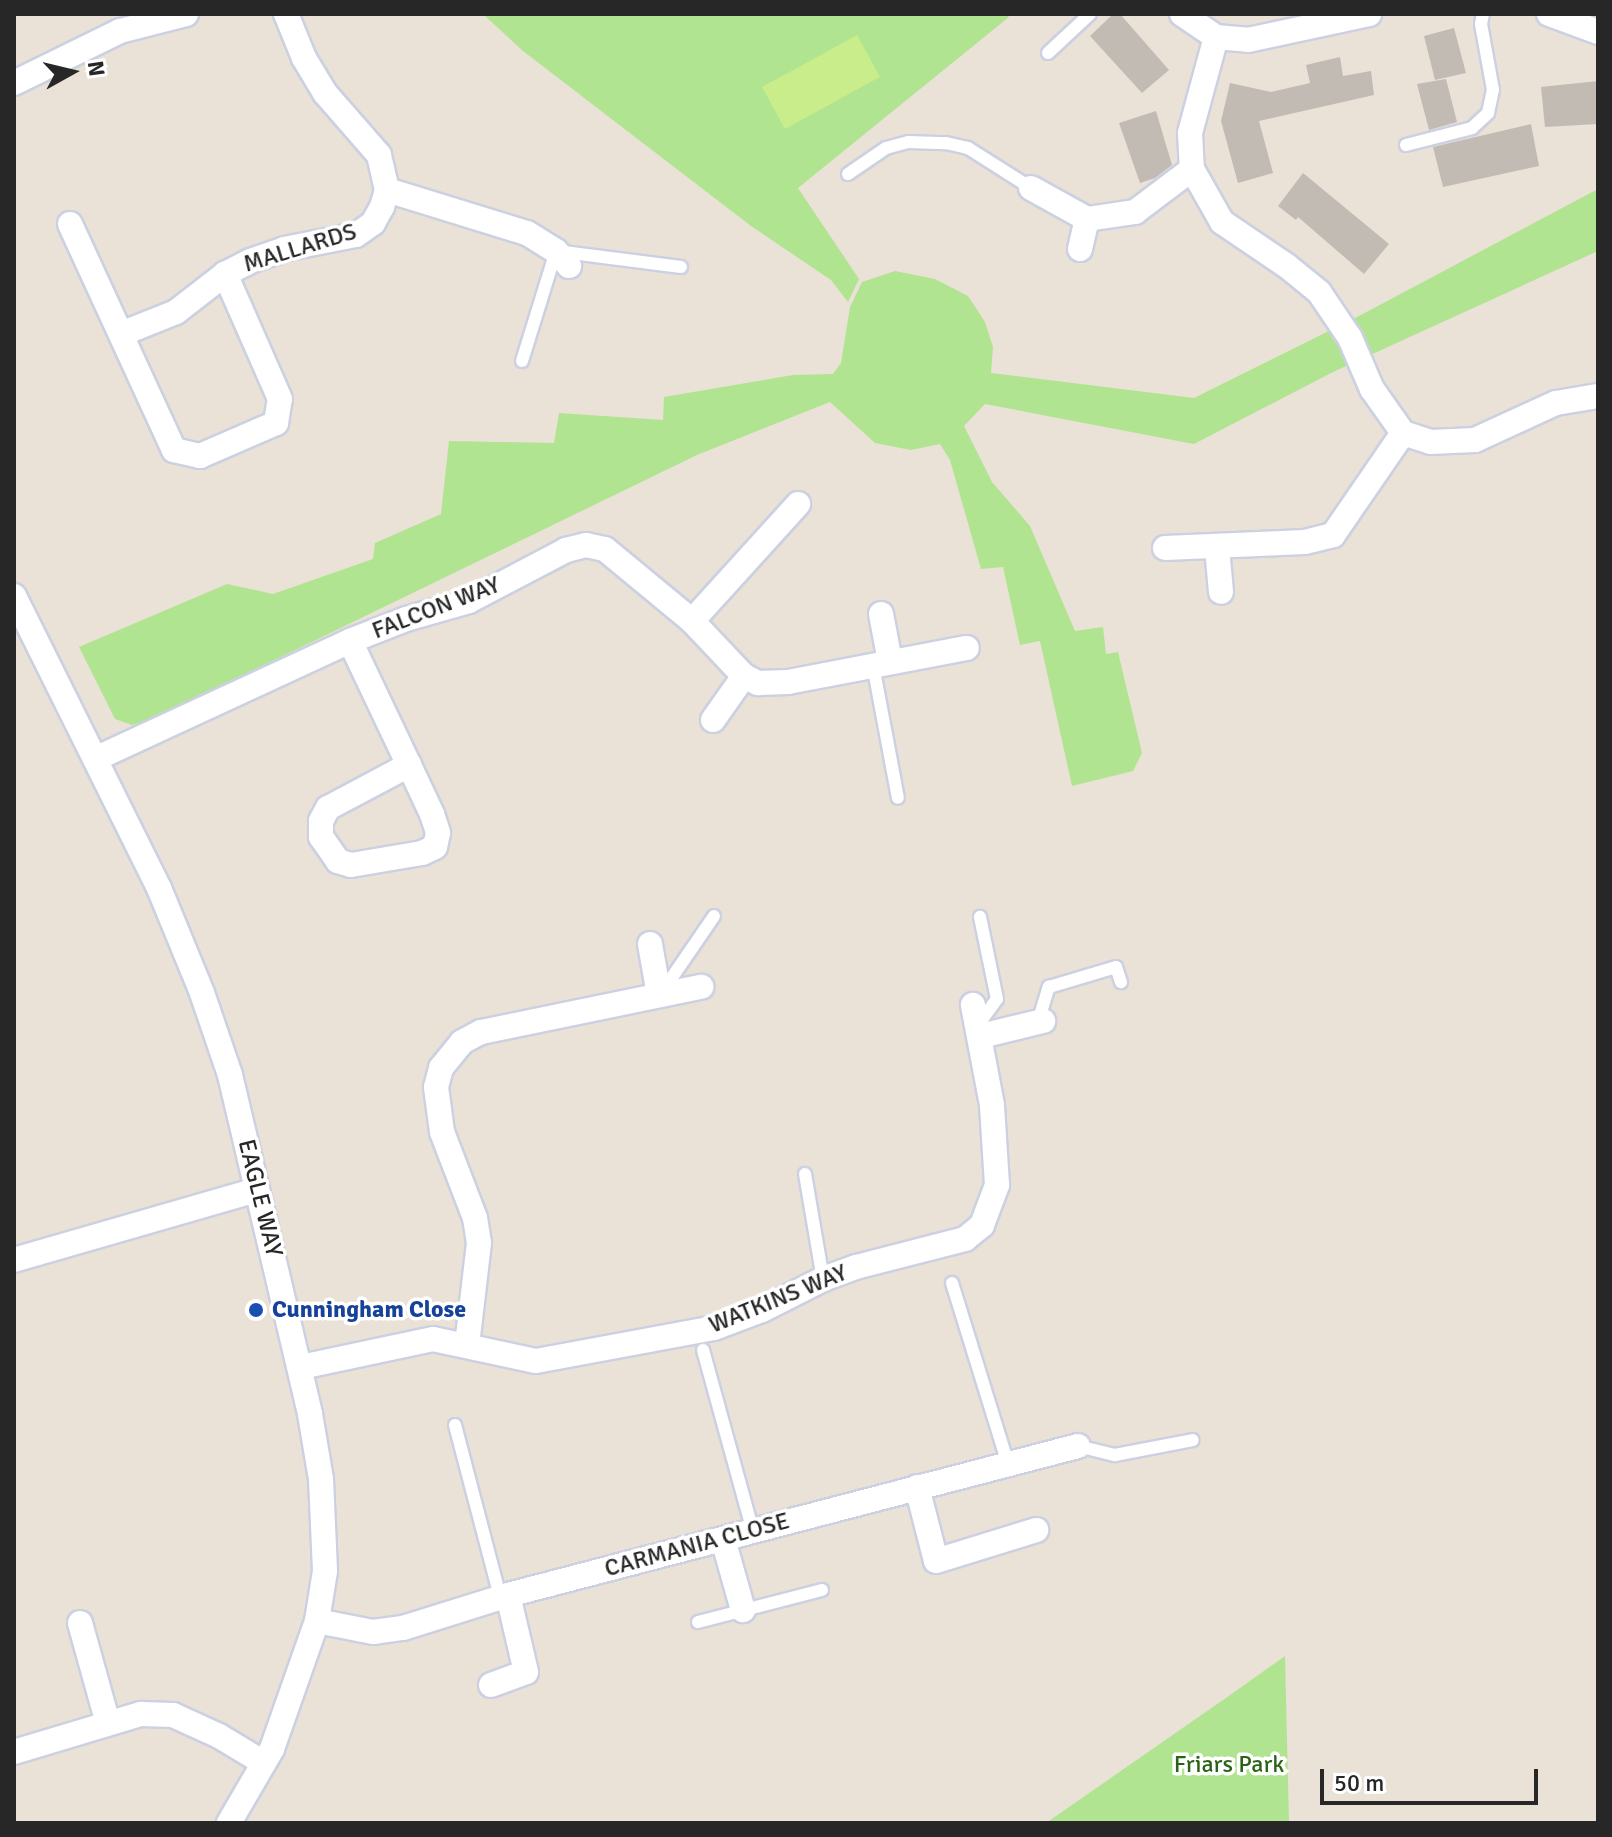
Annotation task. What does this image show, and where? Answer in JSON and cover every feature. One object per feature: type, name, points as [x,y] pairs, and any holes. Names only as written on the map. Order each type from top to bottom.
[{"type":"street","points":[[14,83],[120,31],[186,14]]},
{"type":"street","points":[[286,14],[304,58],[325,93],[379,155],[387,190],[527,233],[563,258]]},
{"type":"street","points":[[1182,14],[1216,37],[1248,40],[1369,14]]},
{"type":"street","points":[[1549,14],[1598,32]]},
{"type":"street","points":[[1216,37],[1190,133],[1192,169],[1222,222],[1319,292],[1350,338],[1372,389],[1403,433],[1430,442],[1475,440],[1556,403],[1598,396]]},
{"type":"street","points":[[1031,188],[1087,219],[1135,212],[1192,169]]},
{"type":"street","name":"MALLARDS","points":[[121,334],[176,312],[225,274],[284,249],[356,235],[373,223],[387,190]]},
{"type":"street","points":[[1080,249],[1087,219]]},
{"type":"street","name":"MALLARDS","points":[[70,224],[174,450],[200,456],[276,423],[280,399],[225,274]]},
{"type":"street","points":[[1165,548],[1305,542],[1333,535],[1403,433]]},
{"type":"street","points":[[692,621],[798,504]]},
{"type":"street","name":"FALCON WAY","points":[[97,758],[350,641],[406,619],[469,601],[566,550],[586,545],[605,549],[692,621],[744,676]]},
{"type":"street","points":[[1217,548],[1221,592]]},
{"type":"street","name":"EAGLE WAY","points":[[14,596],[159,888],[202,993],[230,1075],[301,1367],[321,1479],[325,1571],[317,1621],[296,1687],[264,1763],[229,1823]]},
{"type":"street","points":[[881,614],[882,663]]},
{"type":"street","points":[[350,641],[409,765],[432,814],[438,833],[435,847],[422,853],[367,863],[338,861],[321,837],[321,821],[328,808],[409,765]]},
{"type":"street","points":[[713,720],[744,676],[758,683],[788,682],[967,648]]},
{"type":"street","points":[[650,944],[659,995]]},
{"type":"street","points":[[467,1345],[479,1243],[475,1218],[442,1132],[436,1087],[441,1068],[462,1042],[481,1032],[701,987]]},
{"type":"street","points":[[977,1022],[1040,1022]]},
{"type":"street","name":"WATKINS WAY","points":[[301,1367],[433,1339],[536,1361],[699,1330],[762,1310],[823,1279],[856,1267],[941,1248],[965,1239],[982,1225],[997,1185],[992,1105],[977,1022]]},
{"type":"street","points":[[14,1260],[257,1190]]},
{"type":"street","name":"CARMANIA CLOSE","points":[[317,1621],[373,1632],[403,1628],[504,1596],[1078,1446]]},
{"type":"street","points":[[917,1487],[936,1561],[1036,1530]]},
{"type":"street","points":[[723,1539],[743,1610]]},
{"type":"street","points":[[491,1685],[526,1672],[504,1596]]},
{"type":"street","points":[[80,1623],[108,1723]]},
{"type":"street","points":[[14,1752],[141,1714],[173,1715],[219,1736],[264,1763]]},
{"type":"lane","points":[[1048,53],[1090,14]]},
{"type":"lane","points":[[1406,145],[1472,128],[1488,113],[1493,90],[1481,24],[1483,14]]},
{"type":"lane","points":[[848,174],[886,148],[908,142],[946,143],[968,148],[1031,188]]},
{"type":"lane","points":[[522,361],[563,258],[681,267]]},
{"type":"lane","points":[[882,663],[898,798]]},
{"type":"lane","points":[[659,995],[714,916]]},
{"type":"lane","points":[[977,1022],[997,999],[980,917]]},
{"type":"lane","points":[[1040,1022],[1049,987],[1116,967],[1121,982]]},
{"type":"lane","points":[[805,1174],[823,1279]]},
{"type":"lane","points":[[952,1283],[1008,1464]]},
{"type":"lane","points":[[703,1350],[753,1531]]},
{"type":"lane","points":[[455,1425],[504,1596]]},
{"type":"lane","points":[[1078,1446],[1115,1455],[1193,1440]]},
{"type":"lane","points":[[698,1622],[822,1590]]},
{"type":"green space","points":[[483,14],[1006,14],[1009,17],[798,188],[859,279],[848,302],[831,280],[751,226],[523,51]]},
{"type":"green space","points":[[857,35],[880,77],[785,129],[762,87]]},
{"type":"green space","points":[[1598,189],[1598,251],[1333,372],[1194,444],[985,404],[964,426],[992,482],[1030,526],[1075,631],[1103,627],[1106,654],[1118,652],[1142,753],[1133,771],[1072,786],[1040,641],[1020,645],[1003,567],[981,569],[950,460],[940,444],[911,450],[875,443],[830,402],[697,455],[149,721],[132,725],[115,719],[79,647],[227,584],[273,594],[373,559],[375,543],[441,514],[449,441],[554,443],[559,413],[663,420],[664,397],[793,375],[833,374],[841,363],[850,307],[862,282],[895,271],[935,279],[968,296],[985,322],[993,347],[991,373],[1194,398],[1359,316]]},
{"type":"green space","name":"Friars Park","points":[[1285,1656],[1289,1823],[1046,1823],[1233,1693]]},
{"type":"building","points":[[1113,14],[1120,14],[1169,70],[1142,93],[1090,36]]},
{"type":"building","points":[[1454,28],[1466,73],[1435,80],[1424,36]]},
{"type":"building","points":[[1340,57],[1343,76],[1371,71],[1374,95],[1259,121],[1273,173],[1238,183],[1221,121],[1230,83],[1271,92],[1310,83],[1306,65]]},
{"type":"building","points":[[1446,79],[1457,122],[1429,130],[1417,84]]},
{"type":"building","points":[[1598,81],[1598,124],[1545,127],[1541,87]]},
{"type":"building","points":[[1156,111],[1172,165],[1155,178],[1140,183],[1119,123]]},
{"type":"building","points":[[1531,124],[1539,166],[1443,187],[1433,147]]},
{"type":"building","points":[[1303,173],[1389,244],[1364,274],[1298,217],[1296,220],[1278,206]]},
{"type":"place","name":"Cunningham Close","points":[[256,1310]]}]
